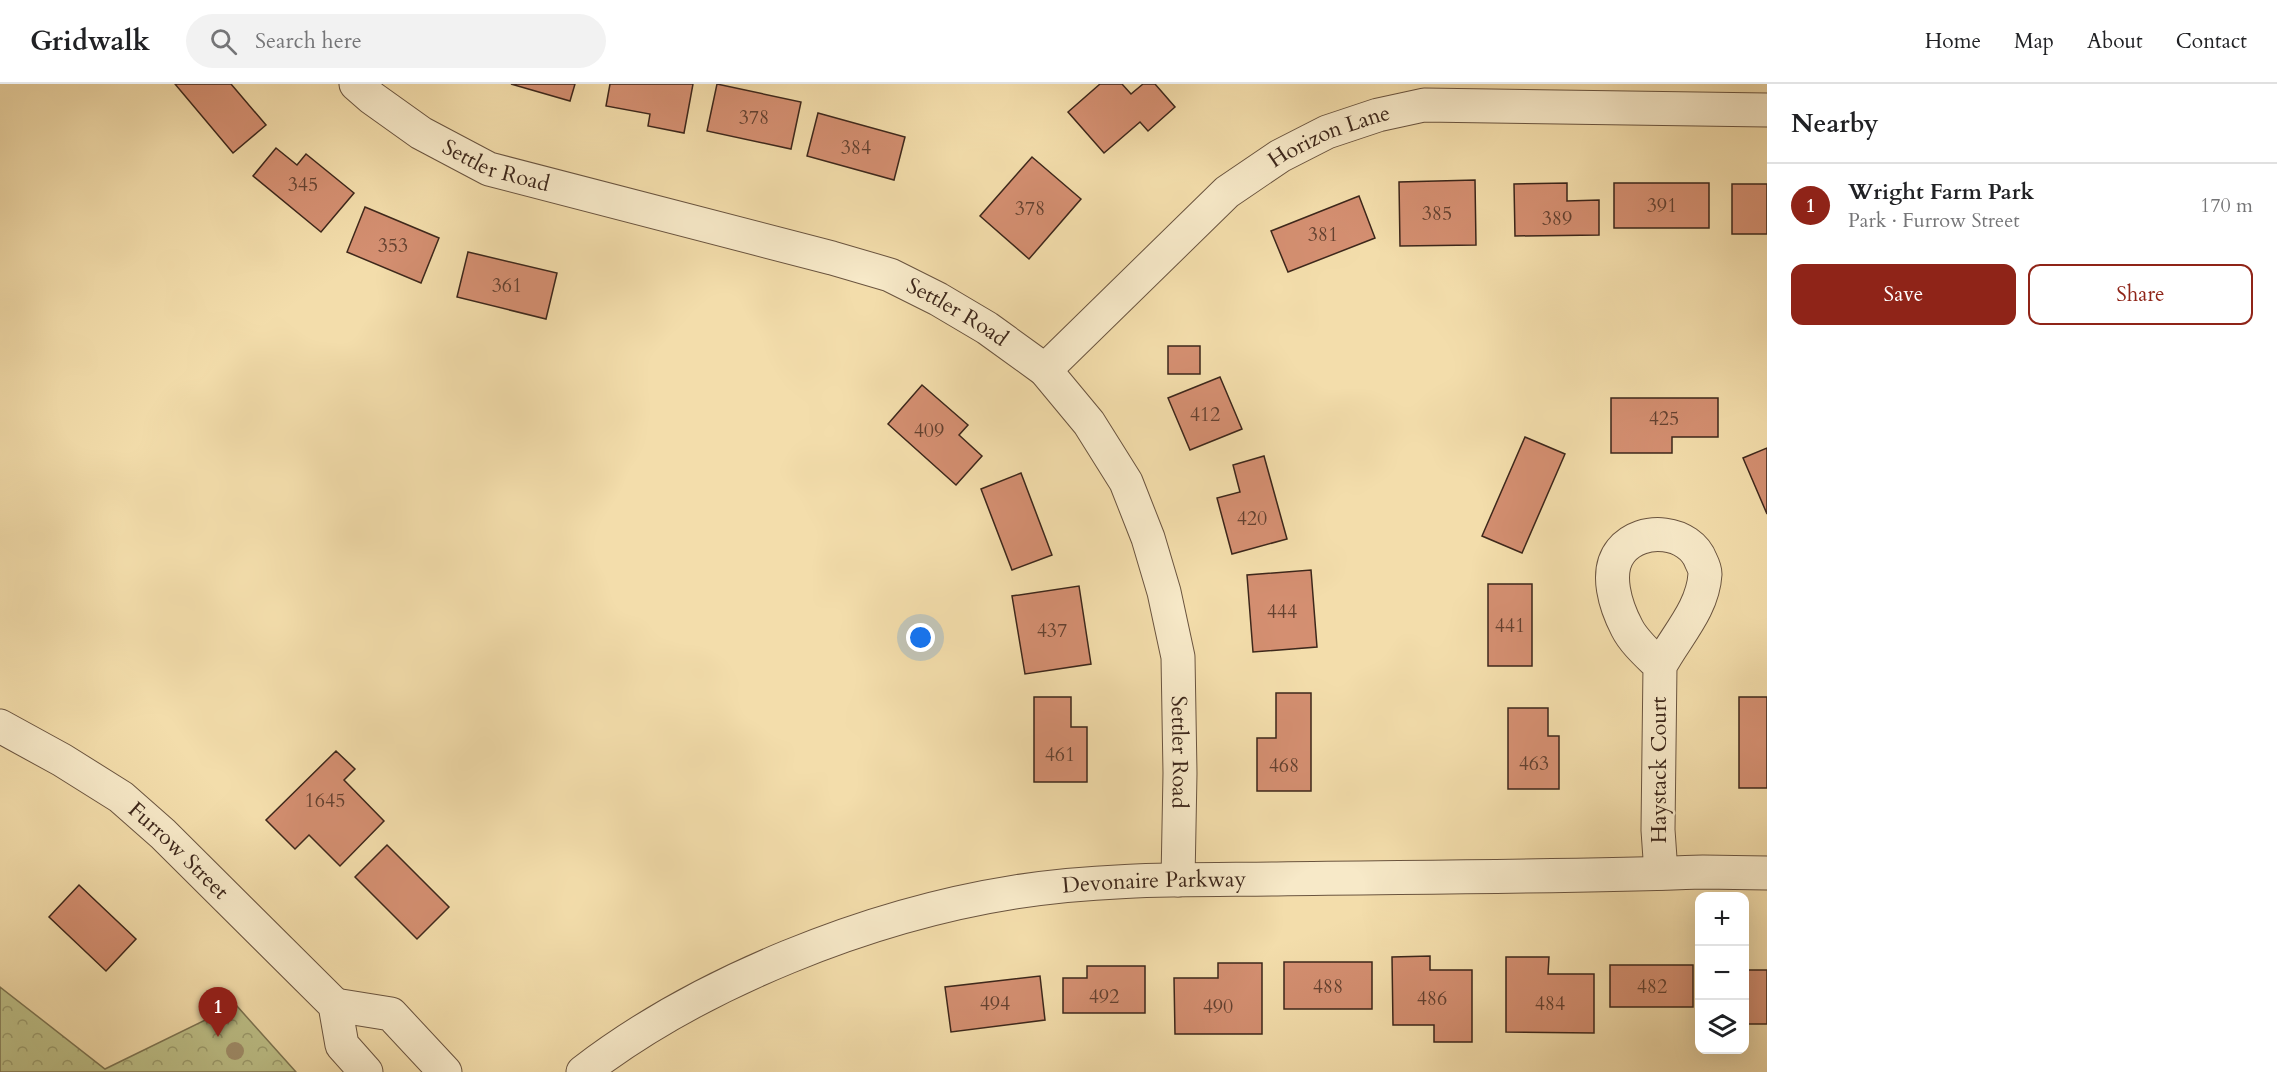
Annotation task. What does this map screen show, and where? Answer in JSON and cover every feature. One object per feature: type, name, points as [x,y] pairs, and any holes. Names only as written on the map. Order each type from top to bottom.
[{"type":"street","name":"Settler Road","points":[[356,84],[421,133],[489,169],[890,275],[938,299],[987,328],[1045,370],[1089,423],[1126,482],[1148,538],[1164,592],[1178,657],[1180,773],[1178,880]]},
{"type":"street","name":"Horizon Lane","points":[[1045,370],[1227,192],[1280,156],[1327,132],[1378,115],[1424,105],[1767,110]]},
{"type":"street","name":"Haystack Court","points":[[1659,666],[1658,830],[1662,873]]},
{"type":"street","name":"Furrow Street","points":[[0,726],[62,760],[121,797],[163,834],[335,1005]]},
{"type":"street","name":"Devonaire Parkway","points":[[583,1072],[669,1015],[758,970],[836,939],[924,911],[1013,892],[1089,882],[1767,873]]},
{"type":"street","points":[[366,1072],[342,1044],[335,1005],[391,1014],[445,1072]]},
{"type":"green space","points":[[0,987],[105,1069],[236,1005],[296,1072],[0,1072]]},
{"type":"building","points":[[175,84],[231,84],[266,125],[233,153]]},
{"type":"building","points":[[511,84],[575,84],[570,101]]},
{"type":"building","points":[[610,84],[693,84],[684,133],[648,126],[650,114],[606,106]]},
{"type":"building","points":[[717,84],[801,102],[791,149],[707,131]]},
{"type":"building","points":[[1100,84],[1122,84],[1131,94],[1143,84],[1155,84],[1175,107],[1148,131],[1140,122],[1104,153],[1068,112]]},
{"type":"building","points":[[818,113],[905,137],[894,180],[807,156]]},
{"type":"building","points":[[276,148],[297,165],[306,154],[354,193],[321,232],[253,176]]},
{"type":"building","points":[[1032,157],[1081,199],[1029,259],[980,216]]},
{"type":"building","points":[[1475,180],[1476,245],[1400,246],[1399,182]]},
{"type":"building","points":[[1567,183],[1567,201],[1599,200],[1599,235],[1515,236],[1514,184]]},
{"type":"building","points":[[1614,183],[1709,183],[1709,228],[1614,228]]},
{"type":"building","points":[[1732,184],[1767,184],[1767,234],[1732,234]]},
{"type":"building","points":[[1359,196],[1375,238],[1288,272],[1271,231]]},
{"type":"building","points":[[365,207],[439,238],[421,283],[347,252]]},
{"type":"building","points":[[468,252],[557,273],[546,319],[457,297]]},
{"type":"building","points":[[1168,346],[1200,346],[1200,374],[1168,374]]},
{"type":"building","points":[[1220,377],[1242,429],[1190,450],[1168,398]]},
{"type":"building","points":[[922,385],[968,425],[959,435],[982,456],[956,485],[888,424]]},
{"type":"building","points":[[1611,398],[1718,398],[1718,437],[1672,437],[1672,453],[1611,453]]},
{"type":"building","points":[[1525,437],[1565,454],[1522,553],[1482,536]]},
{"type":"building","points":[[1767,448],[1767,514],[1743,458]]},
{"type":"building","points":[[1264,456],[1287,539],[1232,554],[1217,498],[1240,492],[1233,465]]},
{"type":"building","points":[[1021,473],[1052,555],[1012,570],[981,489]]},
{"type":"building","points":[[1311,570],[1317,647],[1253,652],[1247,575]]},
{"type":"building","points":[[1488,584],[1532,584],[1532,666],[1488,666]]},
{"type":"building","points":[[1079,586],[1091,664],[1025,674],[1012,596]]},
{"type":"building","points":[[1276,693],[1311,693],[1311,791],[1257,791],[1257,738],[1276,738]]},
{"type":"building","points":[[1034,697],[1071,697],[1071,727],[1087,727],[1087,782],[1034,782]]},
{"type":"building","points":[[1739,697],[1767,697],[1767,788],[1739,788]]},
{"type":"building","points":[[1508,708],[1548,708],[1548,736],[1559,736],[1559,789],[1508,789]]},
{"type":"building","points":[[336,751],[355,769],[344,780],[384,821],[340,866],[309,835],[295,849],[266,820]]},
{"type":"building","points":[[387,845],[449,907],[417,939],[355,877]]},
{"type":"building","points":[[79,885],[136,939],[106,971],[49,917]]},
{"type":"building","points":[[1430,956],[1430,970],[1472,970],[1472,1042],[1434,1042],[1434,1025],[1393,1025],[1392,957]]},
{"type":"building","points":[[1506,957],[1549,957],[1548,974],[1594,974],[1594,1033],[1506,1032]]},
{"type":"building","points":[[1284,962],[1372,962],[1372,1009],[1284,1009]]},
{"type":"building","points":[[1218,963],[1262,963],[1262,1034],[1175,1034],[1174,978],[1218,978]]},
{"type":"building","points":[[1610,965],[1693,965],[1693,1007],[1610,1007]]},
{"type":"building","points":[[1087,966],[1145,966],[1145,1013],[1063,1013],[1063,978],[1087,978]]},
{"type":"building","points":[[1749,970],[1767,970],[1767,1024],[1749,1024]]},
{"type":"building","points":[[1040,976],[1045,1020],[951,1032],[945,987]]},
{"type":"place","name":"Wright Farm Park","points":[[218,1037]]}]
